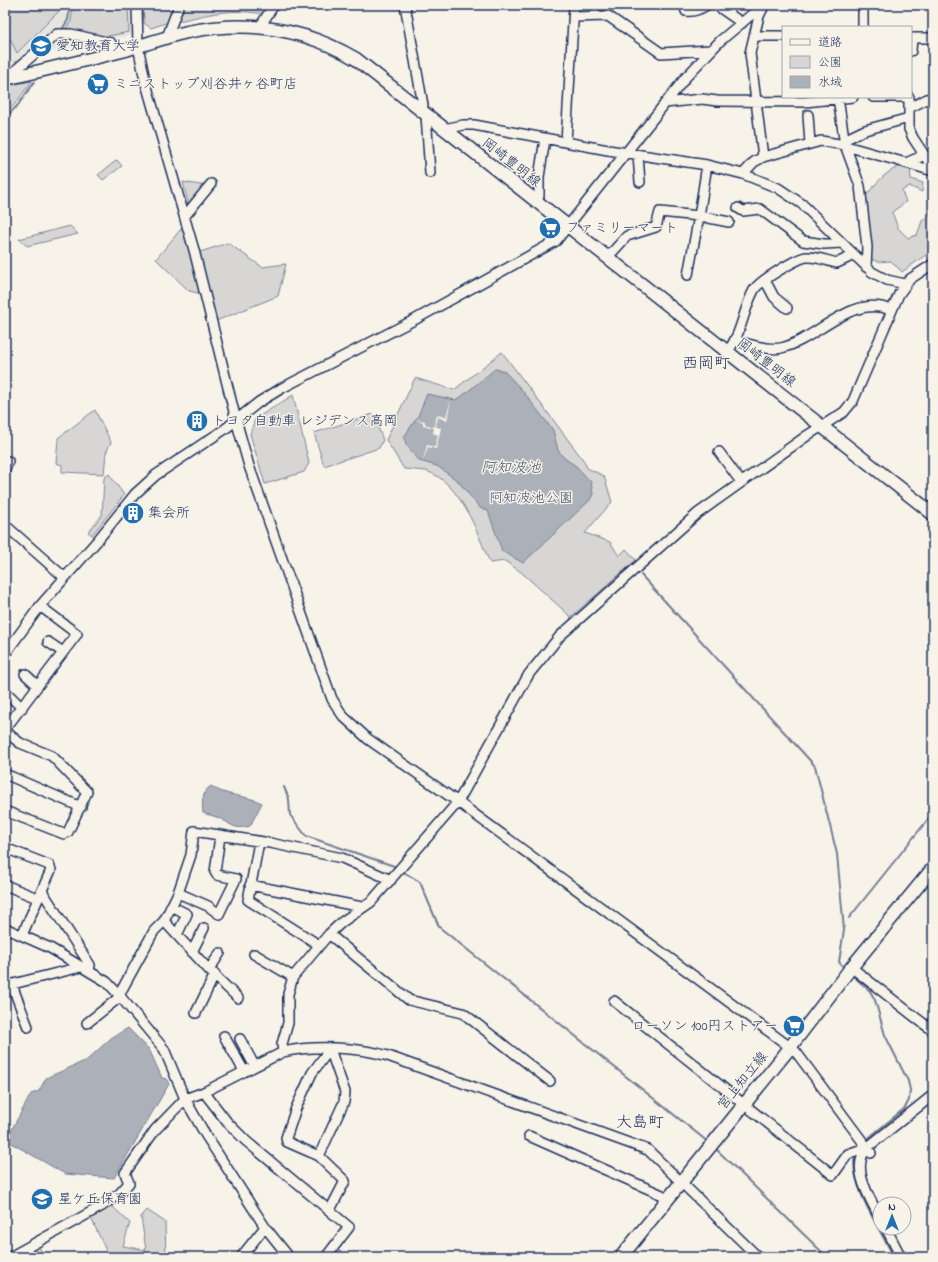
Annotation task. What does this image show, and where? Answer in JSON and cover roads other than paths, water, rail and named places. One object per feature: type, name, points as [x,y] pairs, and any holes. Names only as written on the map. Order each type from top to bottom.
[{"type":"main road","name":"岡崎豊明線","points":[[8,78],[115,52],[167,37],[212,29],[259,28],[298,34],[317,39],[343,51],[356,59],[933,514]]},
{"type":"main road","name":"宮上知立線","points":[[621,1257],[790,1047],[851,967],[933,868]]},
{"type":"street","points":[[137,5],[138,46],[145,80],[185,216],[236,420],[252,473],[332,699],[343,716],[368,739],[458,802],[796,1052],[863,1148],[860,1160],[863,1179],[872,1201]]},
{"type":"street","points":[[167,37],[179,5]]},
{"type":"street","points":[[259,28],[274,5]]},
{"type":"street","points":[[405,5],[423,105],[422,112],[430,174]]},
{"type":"street","points":[[566,142],[574,5]]},
{"type":"street","points":[[684,5],[686,11],[690,12],[707,5]]},
{"type":"street","points":[[5,654],[40,606],[64,577],[97,541],[135,494],[156,476],[259,402],[282,388],[359,350],[549,247],[568,227],[686,76],[710,50],[764,5]]},
{"type":"street","points":[[763,158],[750,53],[759,16],[764,5]]},
{"type":"street","points":[[863,5],[863,26]]},
{"type":"street","points":[[722,7],[742,23]]},
{"type":"street","points":[[574,17],[608,16],[661,53],[710,50]]},
{"type":"street","points":[[8,78],[57,34],[71,34],[111,43],[115,52]]},
{"type":"street","points":[[754,36],[782,36]]},
{"type":"street","points":[[912,38],[933,38]]},
{"type":"street","points":[[909,108],[933,96]]},
{"type":"street","points":[[665,103],[702,99],[717,101],[805,102],[838,98],[844,143],[860,186],[867,247],[866,267]]},
{"type":"street","points":[[909,98],[909,129],[913,138],[933,168]]},
{"type":"street","points":[[808,115],[810,144]]},
{"type":"street","points":[[844,143],[865,130],[909,118]]},
{"type":"street","points":[[444,129],[463,125],[474,125],[626,153],[707,165],[742,174],[778,188],[802,204],[866,267],[878,276],[905,284]]},
{"type":"street","points":[[535,201],[539,196],[539,177],[545,139]]},
{"type":"street","points":[[742,174],[754,162],[763,158],[821,141],[844,143],[933,171]]},
{"type":"street","points":[[906,163],[920,157],[922,152]]},
{"type":"street","points":[[638,155],[640,182]]},
{"type":"street","points":[[688,275],[707,165]]},
{"type":"street","points":[[185,216],[211,184]]},
{"type":"street","points":[[738,208],[743,211],[760,209],[803,241],[824,244],[842,243]]},
{"type":"street","points":[[607,258],[627,236],[656,227],[658,214],[660,212],[699,216],[729,222]]},
{"type":"street","points":[[727,352],[736,341],[745,309],[755,288],[765,280],[800,259],[816,258],[837,263],[854,255]]},
{"type":"street","points":[[283,1052],[282,1044],[288,1023],[288,994],[293,977],[329,934],[362,907],[371,902],[458,802],[529,674],[546,651],[560,636],[698,514],[821,426],[844,412],[853,401],[891,310],[905,284],[933,264]]},
{"type":"street","points":[[765,280],[774,296],[787,308]]},
{"type":"street","points":[[736,341],[771,348],[783,347],[842,315],[862,308],[891,310]]},
{"type":"street","points":[[719,452],[741,482]]},
{"type":"street","points":[[5,462],[8,461],[5,470]]},
{"type":"street","points":[[5,524],[64,577]]},
{"type":"street","points":[[5,811],[64,834],[68,832],[87,795],[86,790],[52,756],[20,744],[5,730],[77,634],[40,606]]},
{"type":"street","points":[[48,642],[63,652]]},
{"type":"street","points":[[25,674],[38,686]]},
{"type":"street","points":[[5,691],[22,708]]},
{"type":"street","points":[[5,774],[82,807]]},
{"type":"street","points":[[87,1023],[120,996],[154,931],[164,921],[178,893],[191,855],[194,831],[348,859],[391,880]]},
{"type":"street","points":[[178,893],[208,906],[219,914],[236,879],[217,875],[215,872],[220,836]]},
{"type":"street","points":[[259,842],[248,900],[251,904],[319,945]]},
{"type":"street","points":[[5,848],[49,865],[51,870],[22,935]]},
{"type":"street","points":[[5,885],[40,895],[90,965],[85,969],[9,986],[28,1027]]},
{"type":"street","points":[[250,885],[362,907]]},
{"type":"street","points":[[171,906],[188,914],[177,935]]},
{"type":"street","points":[[164,921],[192,952],[238,998]]},
{"type":"street","points":[[5,928],[50,948],[107,982],[120,996],[164,1049],[185,1099],[217,1154],[265,1227],[289,1257]]},
{"type":"street","points":[[192,952],[204,928]]},
{"type":"street","points":[[329,934],[409,1000],[463,1013],[550,1081]]},
{"type":"street","points":[[196,1013],[220,953]]},
{"type":"street","points":[[254,954],[293,977]]},
{"type":"street","points":[[851,967],[933,1031]]},
{"type":"street","points":[[614,1001],[833,1175],[848,1154],[863,1148],[933,1096]]},
{"type":"street","points":[[224,1036],[244,1071]]},
{"type":"street","points":[[240,1039],[254,1065]]},
{"type":"street","points":[[10,1257],[96,1209],[120,1193],[129,1183],[125,1173],[138,1154],[158,1126],[185,1099],[204,1092],[254,1065],[283,1052],[296,1049],[371,1051],[382,1054],[648,1150],[758,1257]]},
{"type":"street","points":[[319,1156],[344,1102],[345,1092],[330,1049]]},
{"type":"street","points":[[330,1049],[312,1073],[296,1108],[286,1138],[287,1142],[319,1156],[345,1181],[330,1210]]},
{"type":"street","points":[[204,1092],[227,1122],[246,1140],[349,1227],[326,1257]]},
{"type":"street","points":[[528,1136],[669,1198]]},
{"type":"street","points":[[241,1257],[265,1227]]},
{"type":"street","points":[[890,1236],[901,1257]]},
{"type":"water","name":"阿知波池","points":[[495,369],[504,371],[521,389],[553,430],[558,450],[564,458],[576,466],[591,482],[593,494],[590,500],[523,563],[502,551],[488,511],[480,508],[458,481],[437,466],[419,461],[406,444],[404,437],[418,416],[427,394],[455,400],[461,397]]},
{"type":"water","points":[[211,786],[217,790],[229,794],[249,798],[262,803],[250,826],[235,827],[221,819],[203,813],[202,802],[205,791]]},
{"type":"water","points":[[128,1028],[149,1049],[162,1078],[167,1079],[169,1084],[114,1178],[65,1174],[6,1140],[31,1094],[39,1091],[46,1078],[87,1060],[111,1038]]},
{"type":"waterway","points":[[61,31],[68,20],[70,5]]},
{"type":"waterway","points":[[5,118],[18,105],[34,82]]},
{"type":"waterway","points":[[641,575],[815,766],[837,854],[844,930],[839,962],[845,969]]},
{"type":"waterway","points":[[284,787],[289,799],[290,815],[306,836],[397,867]]},
{"type":"waterway","points":[[849,918],[933,813]]},
{"type":"waterway","points":[[402,871],[420,882],[439,927],[708,1142]]},
{"type":"waterway","points":[[852,975],[870,991],[875,1000],[885,1035],[908,1081],[910,1090],[909,1100],[905,1108],[866,1140]]},
{"type":"waterway","points":[[714,1147],[827,1257]]},
{"type":"waterway","points":[[855,1154],[854,1166],[856,1179],[867,1207],[894,1257]]},
{"type":"place","name":"愛知教育大学","points":[[41,46]]},
{"type":"place","name":"ミニストップ刈谷井ヶ谷町店","points":[[98,84]]},
{"type":"place","name":"ファミリーマート","points":[[550,228]]},
{"type":"place","name":"トヨタ自動車 レジデンス高岡","points":[[197,421]]},
{"type":"place","name":"集会所","points":[[133,513]]},
{"type":"place","name":"ローソン 100円ストアー","points":[[794,1026]]},
{"type":"place","name":"星ケ丘保育園","points":[[42,1199]]},
{"type":"district","name":"西岡町","points":[[706,364]]},
{"type":"district","name":"大島町","points":[[640,1123]]},
{"type":"park label","name":"阿知波池公園","points":[[531,498]]}]
